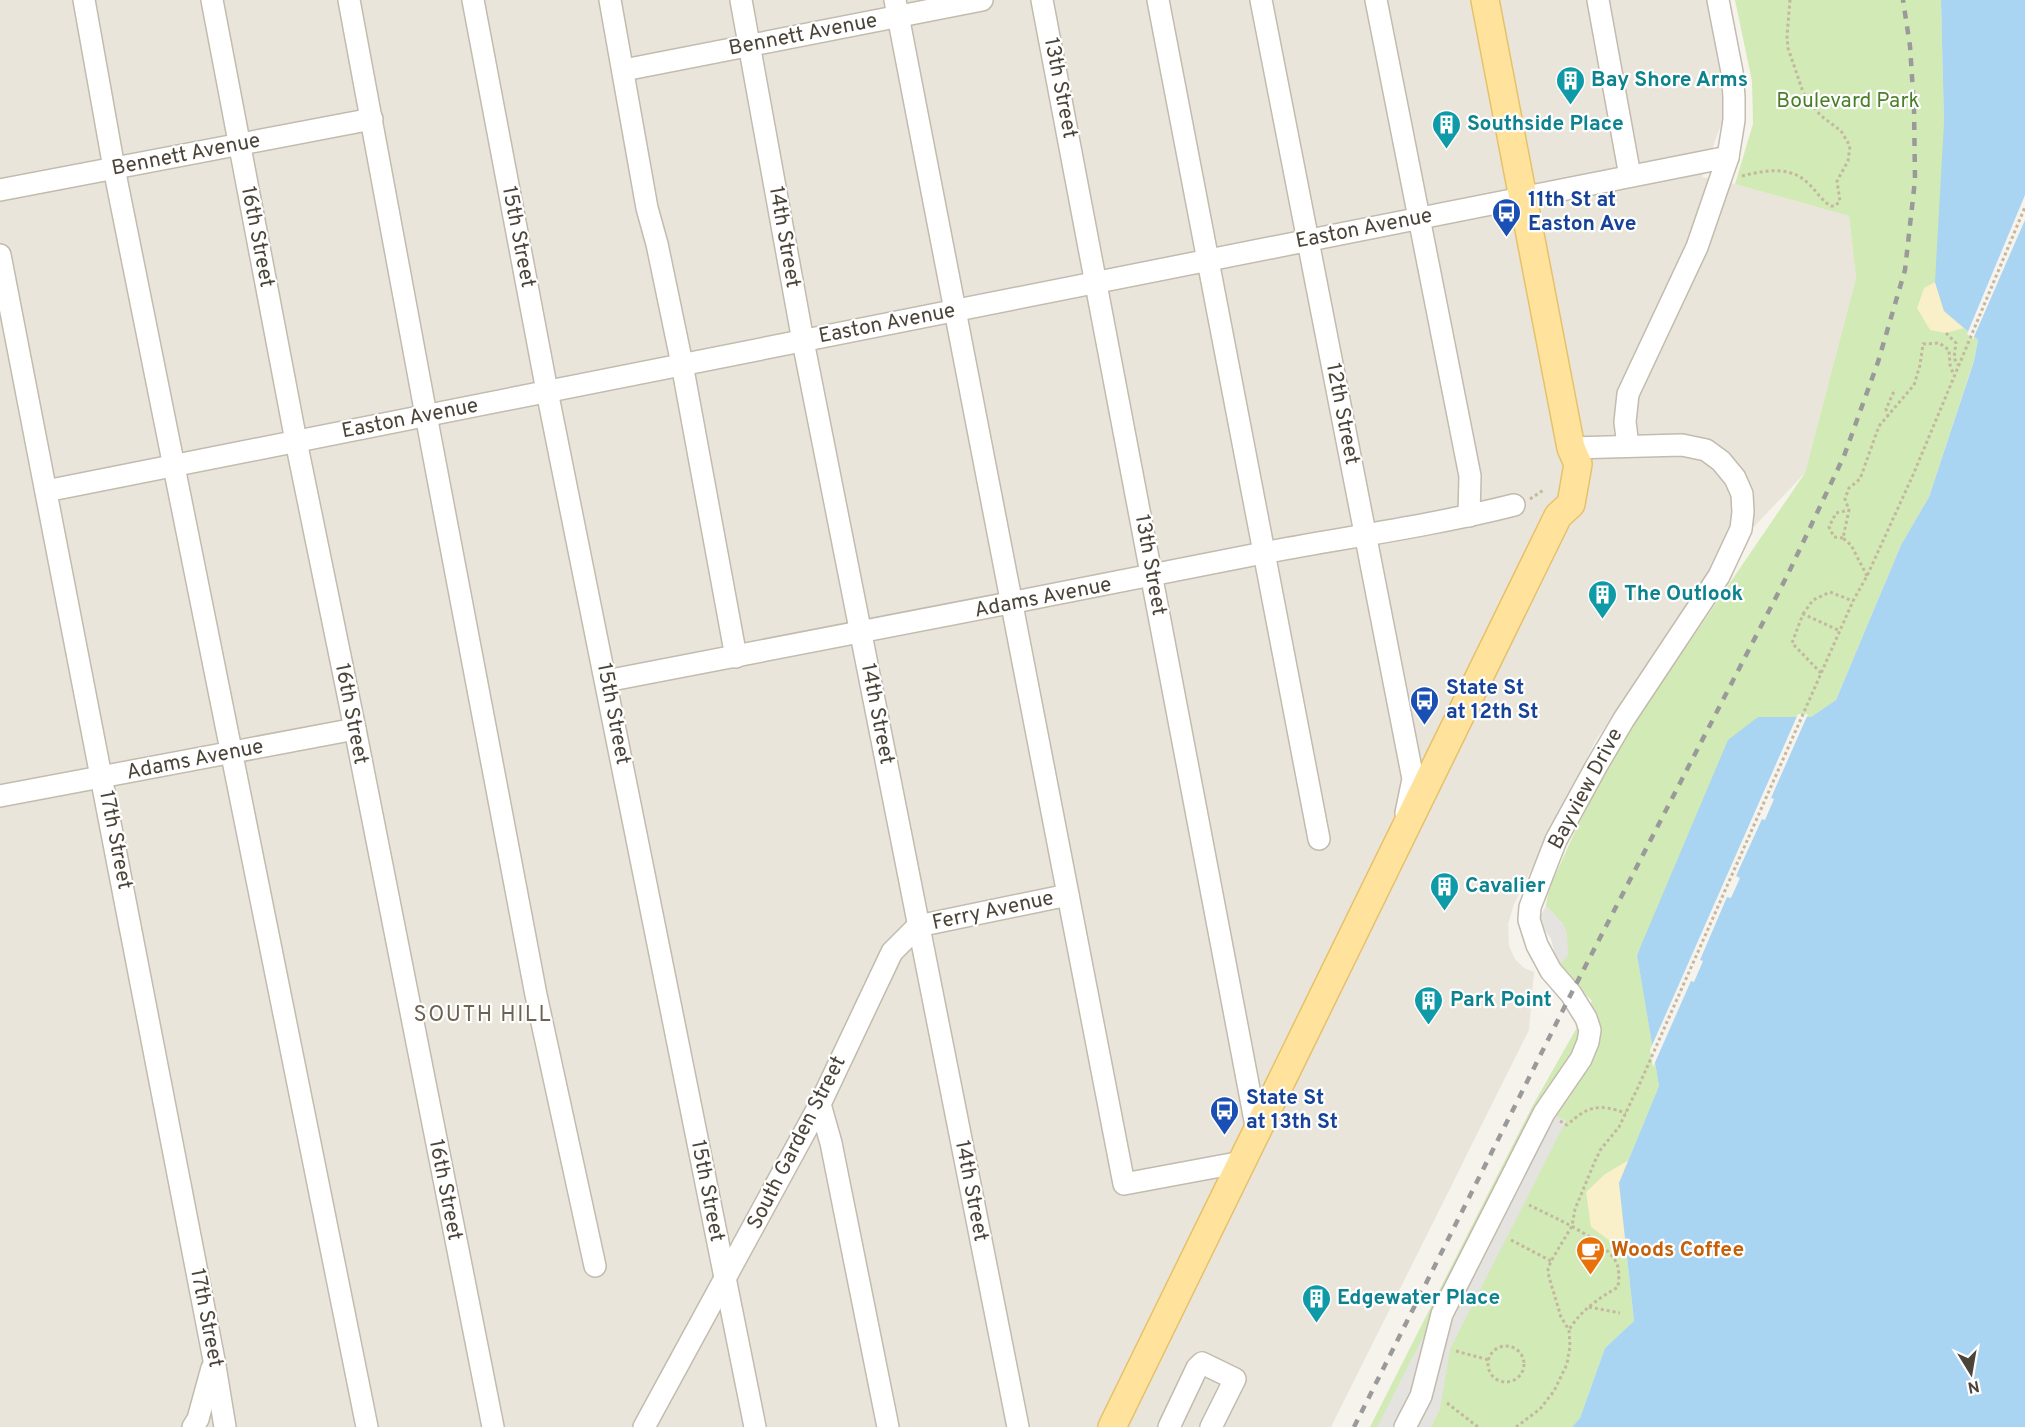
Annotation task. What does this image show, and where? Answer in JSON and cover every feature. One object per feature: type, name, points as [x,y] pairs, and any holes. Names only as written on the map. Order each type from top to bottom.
[{"type":"main road","points":[[1112,1427],[1403,828],[1558,516],[1571,504],[1578,464],[1571,448],[1485,0]]},
{"type":"street","points":[[84,0],[114,168],[367,1427]]},
{"type":"street","name":"16th Street","points":[[212,0],[296,441],[493,1427]]},
{"type":"street","points":[[349,0],[537,995],[595,1266]]},
{"type":"street","name":"15th Street","points":[[473,0],[548,391],[755,1427]]},
{"type":"street","points":[[610,0],[647,208],[657,244],[682,364],[736,657]]},
{"type":"street","name":"14th Street","points":[[741,0],[803,341],[1018,1427]]},
{"type":"street","name":"Bennett Avenue","points":[[624,70],[750,45],[896,8],[982,0]]},
{"type":"street","name":"13th Street","points":[[1042,0],[1098,282],[1257,1131]]},
{"type":"street","points":[[1158,0],[1319,839]]},
{"type":"street","name":"12th Street","points":[[1261,0],[1413,779],[1403,828]]},
{"type":"street","points":[[1376,0],[1470,476],[1469,516]]},
{"type":"street","points":[[1598,0],[1630,176]]},
{"type":"street","points":[[1628,446],[1625,422],[1628,394],[1697,247],[1726,165],[1734,120],[1734,97],[1732,72],[1718,0]]},
{"type":"street","points":[[896,8],[1124,1184],[1242,1162]]},
{"type":"street","name":"Bennett Avenue","points":[[0,189],[372,119]]},
{"type":"street","name":"Easton Avenue","points":[[46,491],[1630,176],[1726,165]]},
{"type":"street","name":"17th Street","points":[[0,255],[103,778],[225,1427]]},
{"type":"street","name":"Bayview Drive","points":[[1405,1427],[1421,1396],[1442,1314],[1544,1113],[1581,1059],[1588,1042],[1590,1030],[1579,1006],[1551,971],[1537,945],[1529,920],[1530,907],[1556,840],[1597,765],[1719,576],[1742,521],[1742,494],[1735,478],[1721,461],[1706,450],[1682,445],[1571,448]]},
{"type":"street","name":"Adams Avenue","points":[[606,681],[1264,553],[1469,516],[1514,505]]},
{"type":"street","name":"Adams Avenue","points":[[0,796],[355,729]]},
{"type":"street","name":"Ferry Avenue","points":[[918,926],[1068,895]]},
{"type":"street","name":"South Garden Street","points":[[644,1427],[820,1104],[892,952],[918,926]]},
{"type":"street","points":[[820,1104],[831,1143],[888,1427]]},
{"type":"street","points":[[193,1427],[198,1419],[214,1360]]},
{"type":"street","points":[[1169,1427],[1197,1368],[1202,1363],[1235,1379],[1211,1427]]},
{"type":"path","points":[[1726,165],[1740,176],[1777,169],[1808,183],[1831,206],[1835,206],[1840,201],[1837,181],[1848,161],[1850,146],[1841,131],[1820,115],[1803,92],[1791,60],[1788,42],[1790,0]]},
{"type":"path","points":[[1516,1427],[1540,1409],[1554,1391],[1568,1364],[1569,1330],[1561,1317],[1549,1277],[1548,1269],[1551,1261],[1572,1226],[1575,1209],[1589,1172],[1601,1149],[1619,1127],[1640,1083],[1853,601],[1867,576],[1913,475],[2025,207]]},
{"type":"path","points":[[1946,333],[1956,343],[1954,358],[1958,364]]},
{"type":"path","points":[[1843,538],[1849,510],[1845,499],[1849,488],[1860,479],[1879,426],[1914,385],[1923,344],[1939,343],[1949,350],[1950,365],[1954,374]]},
{"type":"path","points":[[1888,417],[1886,409],[1894,389]]},
{"type":"path","points":[[1849,510],[1836,513],[1829,527],[1834,537],[1843,538],[1851,545],[1867,576]]},
{"type":"path","points":[[1821,673],[1792,643],[1803,614],[1813,600],[1830,592],[1853,601]]},
{"type":"path","points":[[1803,614],[1840,631]]},
{"type":"path","points":[[1567,1125],[1588,1110],[1605,1106],[1626,1113]]},
{"type":"path","points":[[1529,1205],[1572,1226],[1607,1252],[1616,1262],[1620,1275],[1618,1287],[1577,1317],[1569,1330]]},
{"type":"path","points":[[1511,1240],[1551,1261]]},
{"type":"path","points":[[1589,1307],[1620,1313]]},
{"type":"path","points":[[1504,1345],[1519,1349],[1526,1362],[1521,1377],[1508,1384],[1493,1379],[1487,1366],[1489,1360],[1491,1352],[1504,1345]]},
{"type":"path","points":[[1456,1351],[1489,1360]]},
{"type":"path","points":[[1446,1403],[1478,1427]]},
{"type":"shaded area","points":[[0,0],[1706,0],[1720,70],[1723,119],[1702,177],[1849,216],[1856,278],[1805,473],[1710,573],[1596,740],[1514,904],[1508,924],[1509,946],[1515,959],[1524,968],[1534,972],[1529,1030],[1331,1427],[0,1427]]},
{"type":"shaded area","points":[[1546,906],[1563,924],[1567,933],[1568,955],[1558,967],[1551,939],[1538,920]]},
{"type":"shaded area","points":[[1540,1108],[1566,1121],[1450,1349],[1440,1409],[1431,1427],[1377,1427]]},
{"type":"green space","name":"Boulevard Park","points":[[1735,0],[1941,0],[1944,123],[1944,311],[1978,340],[1974,360],[1929,497],[1901,545],[1836,700],[1811,717],[1758,717],[1637,954],[1659,1086],[1619,1183],[1634,1321],[1605,1348],[1580,1418],[1572,1427],[1370,1427],[1533,1105],[1592,1001],[1558,967],[1563,924],[1546,906],[1553,881],[1588,805],[1635,722],[1805,473],[1856,278],[1849,216],[1735,184],[1753,124],[1752,81]]},
{"type":"sand","points":[[1935,282],[1944,311],[1964,328],[1946,333],[1930,330],[1917,308],[1924,288]]},
{"type":"sand","points":[[1646,1150],[1636,1260],[1591,1227],[1586,1192],[1605,1174]]},
{"type":"water","points":[[1941,0],[2025,0],[2025,1427],[1572,1427],[1580,1418],[1605,1348],[1634,1321],[1619,1183],[1659,1086],[1637,955],[1728,740],[1758,717],[1811,717],[1836,700],[1901,545],[1929,497],[1974,361],[1978,340],[1944,311],[1935,282],[1944,123]]},
{"type":"pier","points":[[2025,195],[2025,220],[1973,339],[1967,334]]},
{"type":"pier","points":[[1798,714],[1808,714],[1771,798],[1774,799],[1765,820],[1762,819],[1736,876],[1740,878],[1731,898],[1727,897],[1700,960],[1703,961],[1694,982],[1691,981],[1653,1067],[1650,1050]]},
{"type":"railway","points":[[1354,1427],[1571,994],[1788,574],[1844,456],[1878,362],[1905,270],[1915,180],[1910,46],[1903,0]]},
{"type":"place","name":"Bay Shore Arms","points":[[1570,106]]},
{"type":"place","name":"Southside Place","points":[[1446,150]]},
{"type":"place","name":"11th St at Easton Ave","points":[[1507,238]]},
{"type":"place","name":"The Outlook","points":[[1603,620]]},
{"type":"place","name":"State St at 12th St","points":[[1425,726]]},
{"type":"place","name":"Cavalier","points":[[1444,912]]},
{"type":"place","name":"Park Point","points":[[1429,1026]]},
{"type":"place","name":"State St at 13th St","points":[[1225,1136]]},
{"type":"place","name":"Woods Coffee","points":[[1590,1276]]},
{"type":"place","name":"Edgewater Place","points":[[1316,1324]]},
{"type":"district","name":"SOUTH HILL","points":[[483,1015]]}]
